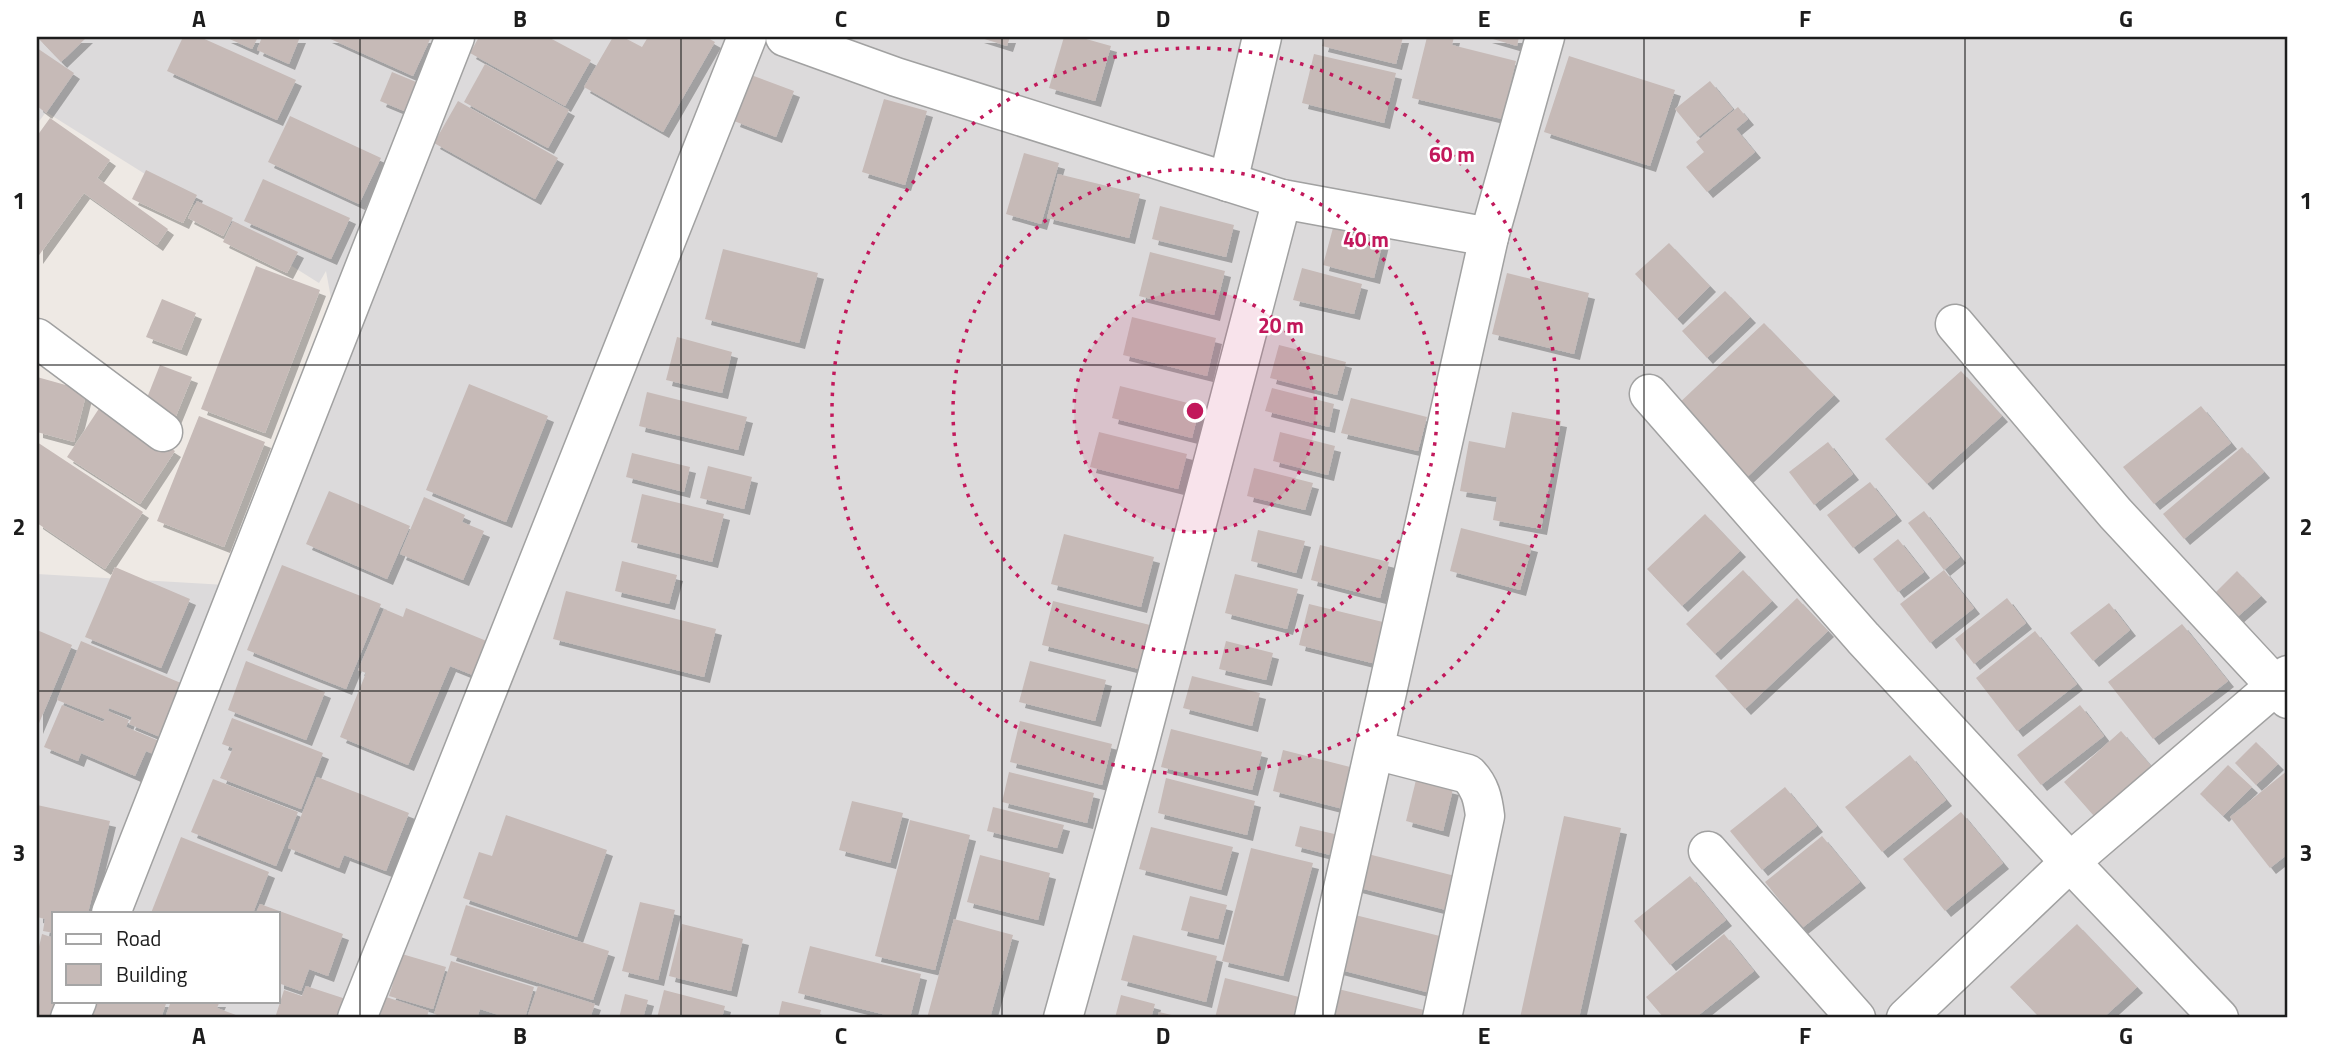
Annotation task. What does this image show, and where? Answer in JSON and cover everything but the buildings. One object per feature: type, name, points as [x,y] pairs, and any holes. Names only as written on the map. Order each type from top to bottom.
[{"type":"street","points":[[111,912],[455,37]]},
{"type":"street","points":[[357,1018],[747,37]]},
{"type":"street","points":[[785,37],[896,77],[1282,199],[1489,237]]},
{"type":"street","points":[[1228,183],[1262,37]]},
{"type":"street","points":[[1314,1018],[1489,237],[1545,37]]},
{"type":"street","points":[[1063,1018],[1137,752],[1282,199]]},
{"type":"street","points":[[1906,1018],[2070,862],[2285,686],[2115,513],[1955,324]]},
{"type":"street","points":[[37,338],[163,432]]},
{"type":"street","points":[[1649,394],[1863,638],[2219,1018]]},
{"type":"street","points":[[1375,750],[1468,774],[1477,783],[1484,803],[1485,816],[1442,1018]]},
{"type":"street","points":[[1707,851],[1856,1018]]},
{"type":"shaded area","points":[[37,37],[2288,37],[2288,1018],[37,1018],[37,574],[226,585],[331,298],[326,271],[319,283],[46,112],[37,124]]}]
